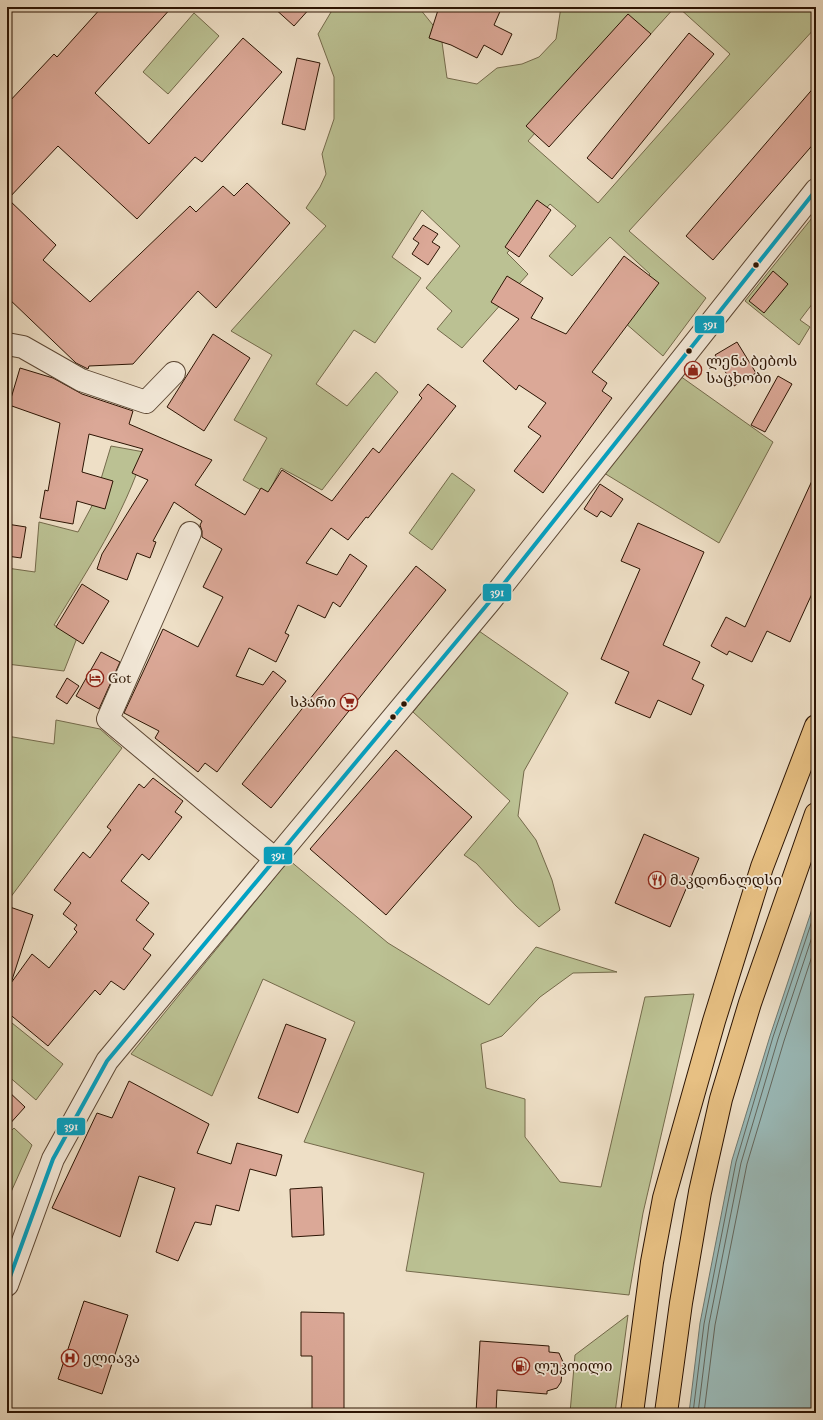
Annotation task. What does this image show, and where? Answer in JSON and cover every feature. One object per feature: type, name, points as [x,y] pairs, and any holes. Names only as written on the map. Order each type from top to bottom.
[{"type":"highway","points":[[632,1413],[652,1262],[664,1198],[710,1036],[762,866],[816,726]]},
{"type":"highway","points":[[666,1413],[681,1303],[700,1192],[721,1099],[750,1003],[816,814]]},
{"type":"street","points":[[7,1285],[53,1159],[107,1061],[490,600],[816,190]]},
{"type":"street","points":[[7,344],[23,347],[81,380],[146,402],[174,373]]},
{"type":"street","points":[[190,532],[108,719],[276,858]]},
{"type":"green space","points":[[334,7],[420,9],[441,35],[447,78],[477,84],[497,68],[522,64],[539,57],[556,39],[561,7],[675,7],[649,36],[633,21],[528,141],[598,203],[730,54],[678,7],[816,7],[816,27],[629,231],[706,298],[663,356],[616,315],[650,274],[610,237],[572,276],[549,256],[576,226],[550,204],[507,253],[528,274],[462,348],[437,329],[452,311],[426,288],[460,246],[422,210],[392,257],[421,278],[375,343],[354,330],[316,384],[347,406],[376,372],[398,392],[322,490],[281,468],[268,494],[243,480],[267,438],[234,420],[272,355],[231,331],[326,226],[306,208],[320,187],[326,174],[322,154],[334,119],[334,77],[318,34]]},
{"type":"green space","points":[[194,13],[219,36],[168,94],[143,72]]},
{"type":"green space","points":[[816,213],[816,299],[800,320],[810,327],[799,345],[745,301]]},
{"type":"green space","points":[[680,376],[773,442],[719,543],[604,473]]},
{"type":"green space","points":[[111,446],[144,452],[136,476],[116,520],[54,625],[77,638],[64,671],[7,664],[7,568],[35,572],[39,522],[78,532],[94,502]]},
{"type":"green space","points":[[452,473],[475,490],[432,550],[409,533]]},
{"type":"green space","points":[[479,631],[568,693],[524,771],[518,816],[536,840],[552,880],[560,910],[539,927],[516,906],[476,863],[464,855],[510,801],[413,712]]},
{"type":"green space","points":[[56,720],[100,729],[122,748],[7,902],[7,736],[54,744]]},
{"type":"green space","points":[[289,860],[388,943],[489,1005],[536,947],[617,972],[573,973],[540,997],[502,1036],[481,1044],[486,1088],[525,1099],[525,1137],[560,1182],[601,1187],[645,997],[694,994],[643,1213],[629,1295],[406,1271],[424,1173],[304,1142],[355,1022],[263,979],[212,1096],[131,1054]]},
{"type":"green space","points":[[7,1019],[63,1064],[36,1100],[7,1075]]},
{"type":"green space","points":[[14,1128],[32,1145],[7,1201],[7,1135]]},
{"type":"green space","points":[[628,1315],[615,1413],[570,1413],[575,1355]]},
{"type":"water","points":[[816,897],[816,1413],[689,1413],[700,1323],[732,1160],[770,1036]]},
{"type":"building","points":[[102,7],[172,7],[95,93],[149,144],[243,38],[282,72],[202,162],[195,157],[137,219],[58,146],[8,199],[56,245],[43,260],[90,302],[190,206],[196,212],[223,186],[234,196],[247,183],[290,223],[216,308],[198,291],[133,364],[89,366],[88,369],[76,363],[7,297],[7,104],[54,54],[57,57]]},
{"type":"building","points":[[273,7],[311,7],[294,26]]},
{"type":"building","points":[[439,7],[502,7],[494,25],[512,34],[502,55],[484,45],[477,58],[451,45],[429,38]]},
{"type":"building","points":[[628,14],[651,34],[549,147],[526,126]]},
{"type":"building","points":[[689,33],[714,54],[612,179],[587,158]]},
{"type":"building","points":[[297,58],[320,63],[305,130],[282,124]]},
{"type":"building","points":[[816,85],[816,141],[713,260],[686,236]]},
{"type":"building","points":[[537,200],[551,210],[519,257],[505,247]]},
{"type":"building","points":[[423,225],[438,234],[432,242],[440,247],[428,265],[412,254],[419,243],[413,239]]},
{"type":"building","points":[[624,256],[659,283],[592,372],[607,383],[602,391],[612,398],[543,493],[514,471],[541,436],[528,427],[546,403],[519,385],[516,390],[483,361],[519,319],[491,302],[507,276],[543,298],[531,318],[566,334]]},
{"type":"building","points":[[773,271],[788,284],[764,313],[749,301]]},
{"type":"building","points":[[213,334],[250,358],[204,431],[167,407]]},
{"type":"building","points":[[737,342],[756,373],[734,386],[715,355]]},
{"type":"building","points":[[20,368],[53,378],[82,394],[133,411],[129,424],[212,460],[195,485],[245,515],[261,488],[268,492],[282,470],[332,501],[373,448],[379,453],[422,398],[419,395],[428,384],[456,406],[368,518],[366,517],[348,540],[331,528],[306,563],[337,575],[350,554],[367,566],[340,607],[333,602],[325,618],[298,605],[285,633],[289,635],[276,662],[249,648],[236,676],[263,685],[273,671],[286,681],[217,772],[205,763],[198,772],[155,738],[159,731],[124,713],[163,629],[198,647],[223,597],[203,587],[222,549],[202,537],[200,525],[202,521],[174,502],[153,541],[156,542],[150,558],[137,553],[127,580],[97,569],[102,554],[148,480],[132,473],[143,449],[89,434],[82,472],[113,481],[105,509],[77,501],[73,524],[40,518],[45,490],[48,491],[60,423],[9,405]]},
{"type":"building","points":[[778,376],[792,384],[765,432],[751,425]]},
{"type":"building","points":[[816,472],[816,585],[790,642],[767,631],[752,662],[729,651],[727,655],[711,646],[726,617],[745,627]]},
{"type":"building","points":[[600,484],[623,499],[611,517],[601,511],[597,517],[584,509]]},
{"type":"building","points":[[638,523],[704,552],[663,645],[700,662],[692,679],[704,685],[691,715],[658,700],[650,718],[615,703],[629,672],[601,659],[640,569],[621,561]]},
{"type":"building","points":[[7,524],[26,527],[21,558],[7,556]]},
{"type":"building","points":[[416,566],[446,590],[271,808],[242,784]]},
{"type":"building","points":[[82,584],[109,601],[83,644],[56,627]]},
{"type":"building","points":[[101,652],[120,662],[99,709],[76,696]]},
{"type":"building","points":[[67,678],[79,686],[67,704],[56,697]]},
{"type":"building","points":[[396,750],[472,817],[386,915],[310,849]]},
{"type":"building","points":[[153,778],[183,801],[175,812],[182,817],[149,860],[142,854],[121,881],[149,903],[136,920],[154,934],[143,949],[151,955],[124,990],[111,981],[100,995],[95,990],[48,1046],[7,1012],[7,988],[9,985],[7,985],[7,906],[33,915],[11,983],[32,954],[49,968],[77,932],[74,929],[77,925],[63,914],[71,903],[54,890],[83,852],[90,858],[111,830],[107,827],[139,784],[144,788]]},
{"type":"building","name":"მაკდონალდსი","points":[[644,834],[699,858],[670,927],[615,903]]},
{"type":"building","points":[[286,1024],[326,1039],[298,1113],[258,1098]]},
{"type":"building","points":[[129,1081],[209,1124],[197,1153],[231,1164],[237,1143],[282,1155],[276,1176],[250,1169],[239,1211],[216,1205],[211,1225],[195,1222],[178,1261],[156,1252],[175,1188],[139,1176],[120,1237],[52,1208],[97,1113],[112,1118]]},
{"type":"building","points":[[7,1090],[25,1107],[7,1127]]},
{"type":"building","points":[[322,1187],[324,1235],[292,1237],[290,1189]]},
{"type":"building","points":[[84,1301],[128,1315],[102,1394],[58,1379]]},
{"type":"building","points":[[301,1312],[344,1313],[344,1413],[312,1413],[312,1356],[301,1356]]},
{"type":"building","name":"ლუკოილი","points":[[480,1341],[549,1346],[549,1352],[559,1353],[563,1362],[561,1382],[557,1388],[547,1391],[547,1394],[497,1390],[496,1413],[476,1413]]},
{"type":"transit line","name":"391","points":[[7,1285],[53,1159],[107,1061],[491,600],[816,190]]},
{"type":"place","name":"ლენა ბებოს საცხობი","points":[[693,370]]},
{"type":"place","name":"Got","points":[[95,678]]},
{"type":"place","name":"სპარი","points":[[349,702]]},
{"type":"place","name":"მაკდონალდსი","points":[[657,880]]},
{"type":"place","name":"ელიავა","points":[[70,1358]]},
{"type":"place","name":"ლუკოილი","points":[[521,1366]]}]
